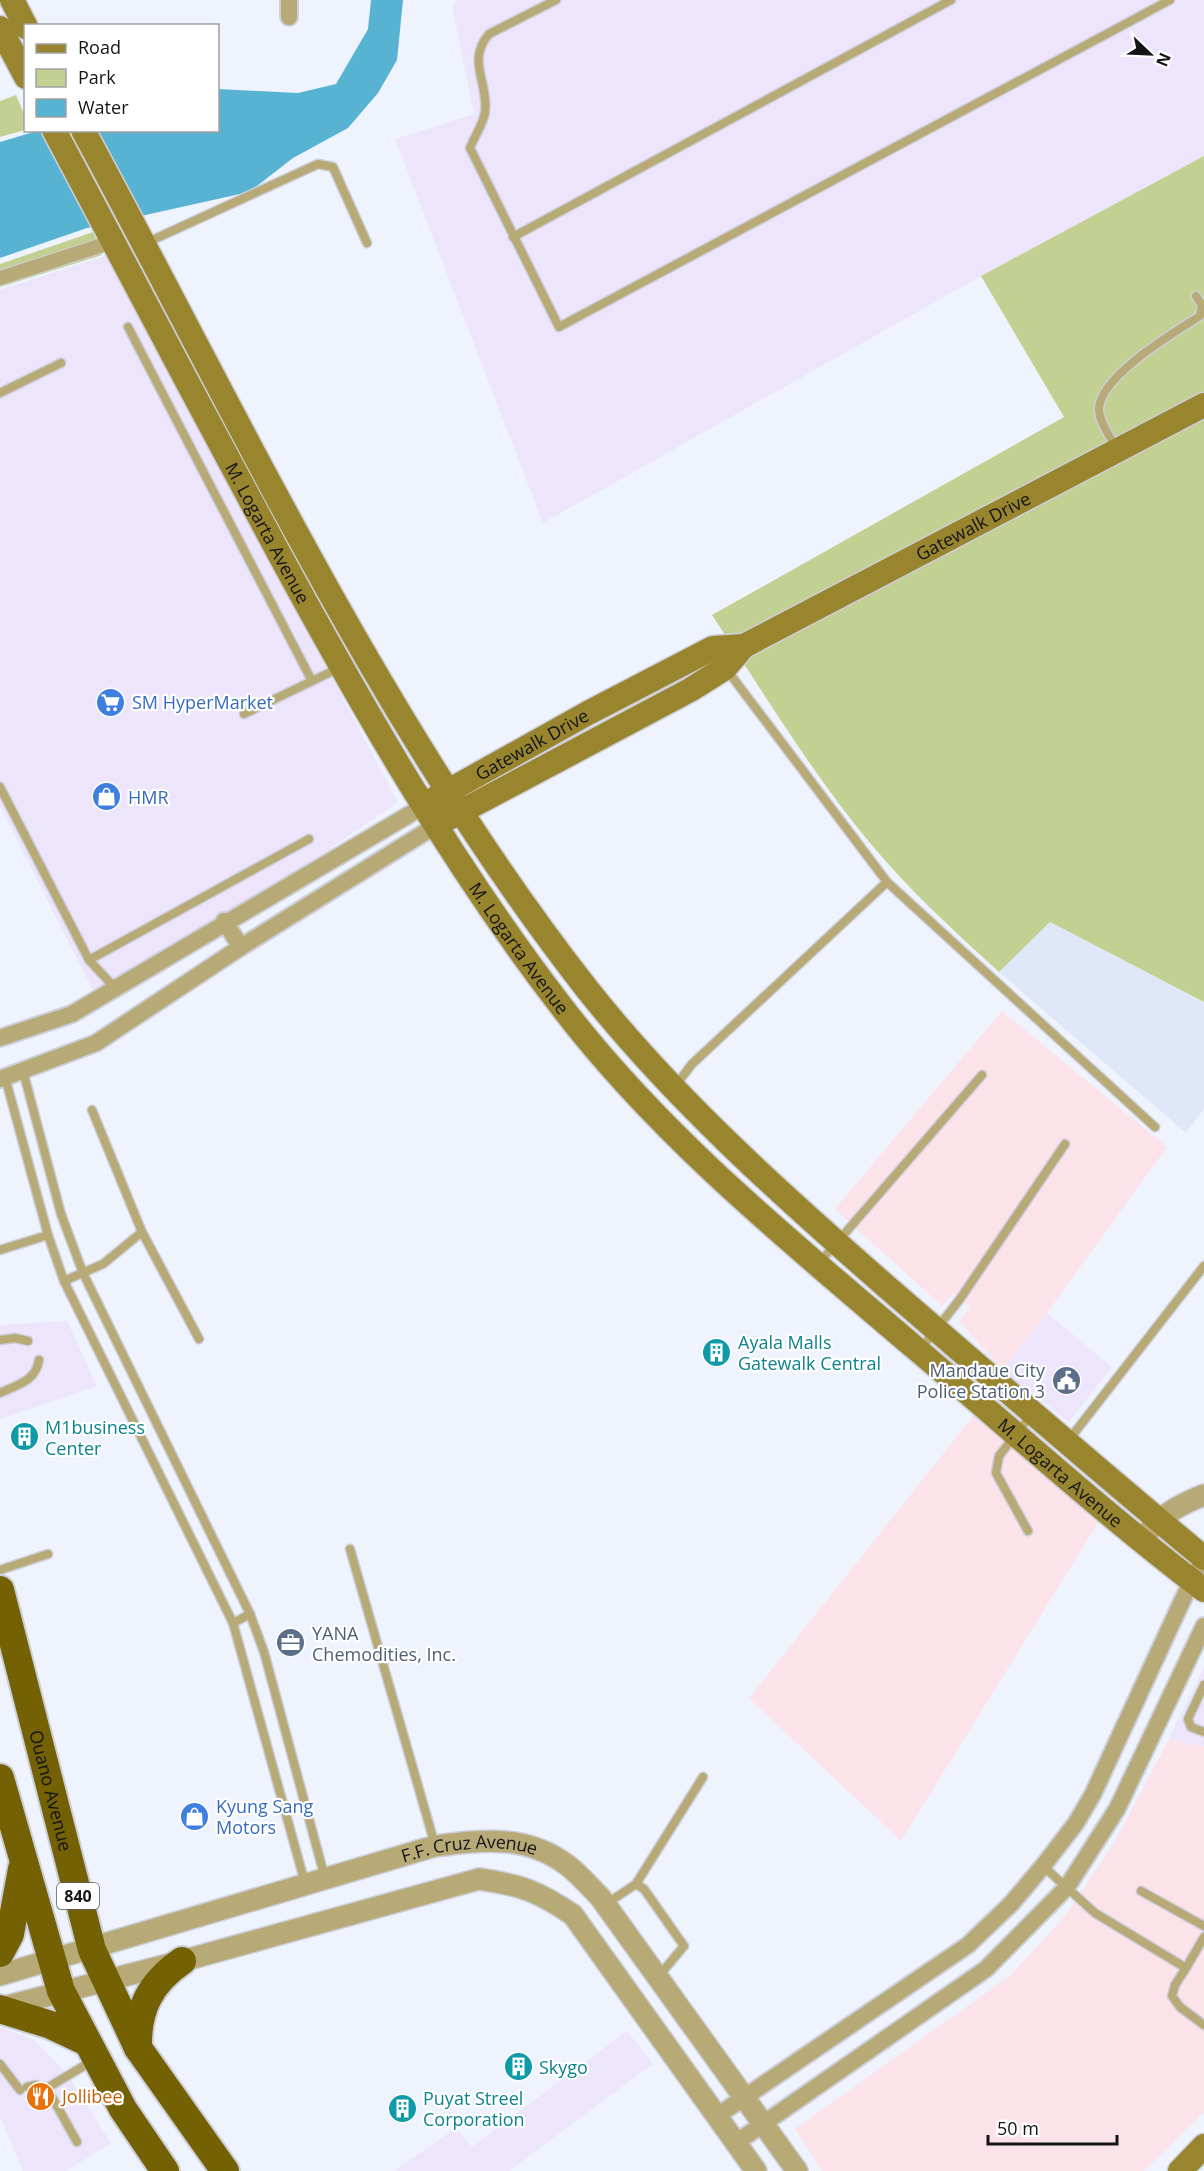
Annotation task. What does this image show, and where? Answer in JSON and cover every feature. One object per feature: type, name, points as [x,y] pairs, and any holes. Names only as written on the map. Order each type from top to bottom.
[{"type":"highway","name":"Ouano Avenue","points":[[0,1590],[92,1950],[138,2048],[225,2171]]},
{"type":"highway","name":"840","points":[[0,1778],[61,1991],[90,2050],[140,2136],[165,2171]]},
{"type":"highway","points":[[0,1953],[10,1934],[23,1861]]},
{"type":"highway","points":[[138,2048],[137,2027],[142,2007],[152,1988],[165,1973],[183,1961]]},
{"type":"highway","points":[[0,2009],[51,2025],[90,2050]]},
{"type":"main road","points":[[12,0],[24,24]]},
{"type":"main road","points":[[0,28],[24,73]]},
{"type":"main road","name":"M. Logarta Avenue","points":[[55,132],[341,668],[428,817],[555,998],[636,1093],[723,1180],[818,1265],[1016,1434],[1198,1585]]},
{"type":"main road","name":"M. Logarta Avenue","points":[[84,132],[365,654],[453,801],[520,899],[621,1029],[746,1160],[1032,1414],[1203,1557]]},
{"type":"main road","name":"Gatewalk Drive","points":[[428,817],[453,801],[690,690],[719,658],[1204,405]]},
{"type":"main road","points":[[596,1048],[621,1029]]},
{"type":"main road","points":[[1180,2171],[1204,2146]]},
{"type":"street","points":[[289,0],[290,17]]},
{"type":"street","points":[[0,278],[110,236]]},
{"type":"street","points":[[0,1038],[72,1014],[225,921],[428,817]]},
{"type":"street","points":[[2,1078],[96,1042],[241,947],[428,817]]},
{"type":"street","points":[[225,921],[241,947]]},
{"type":"street","points":[[1141,1540],[1158,1519],[1173,1508],[1204,1495]]},
{"type":"street","points":[[717,2116],[968,1945],[1011,1904],[1076,1822],[1093,1794],[1198,1585],[1203,1557]]},
{"type":"street","points":[[737,2142],[986,1969],[1067,1887],[1117,1809],[1204,1626]]},
{"type":"street","name":"F.F. Cruz Avenue","points":[[0,1975],[92,1950],[435,1846],[488,1839],[528,1845],[567,1864],[605,1904],[797,2171]]},
{"type":"street","name":"F.F. Cruz Avenue","points":[[0,2009],[479,1879],[512,1884],[542,1894],[573,1914],[756,2171]]},
{"type":"lane","points":[[556,0],[489,34],[481,43],[477,55],[485,113],[470,148],[559,327],[1170,0]]},
{"type":"lane","points":[[513,237],[951,0]]},
{"type":"lane","points":[[143,245],[318,164],[333,167],[367,243]]},
{"type":"lane","points":[[1117,451],[1098,411],[1102,396],[1114,379],[1133,362],[1200,316],[1202,305],[1196,296]]},
{"type":"lane","points":[[128,327],[312,681]]},
{"type":"lane","points":[[0,393],[61,363]]},
{"type":"lane","points":[[244,714],[341,668],[365,654]]},
{"type":"lane","points":[[719,658],[887,882],[1155,1127]]},
{"type":"lane","points":[[0,787],[89,960],[115,988]]},
{"type":"lane","points":[[89,960],[309,839]]},
{"type":"lane","points":[[675,1086],[692,1064],[887,882]]},
{"type":"lane","points":[[23,1071],[62,1214],[83,1273],[250,1614],[264,1652],[326,1878]]},
{"type":"lane","points":[[818,1265],[982,1075]]},
{"type":"lane","points":[[2,1078],[48,1235],[64,1281],[233,1623],[305,1884]]},
{"type":"lane","points":[[92,1110],[142,1232],[199,1339]]},
{"type":"lane","points":[[919,1351],[960,1299],[1065,1144]]},
{"type":"lane","points":[[64,1281],[103,1263],[142,1232]]},
{"type":"lane","points":[[0,1250],[48,1235]]},
{"type":"lane","points":[[1066,1442],[1204,1266]]},
{"type":"lane","points":[[0,1340],[15,1338],[28,1341]]},
{"type":"lane","points":[[0,1393],[35,1374],[39,1360]]},
{"type":"lane","points":[[1028,1531],[996,1473],[999,1456],[1032,1414]]},
{"type":"lane","points":[[350,1549],[435,1846]]},
{"type":"lane","points":[[0,1570],[48,1554]]},
{"type":"lane","points":[[233,1623],[250,1614]]},
{"type":"lane","points":[[1204,1685],[1188,1719],[1191,1727],[1204,1732]]},
{"type":"lane","points":[[605,1904],[636,1884],[703,1777]]},
{"type":"lane","points":[[1043,1866],[1095,1913],[1186,1968]]},
{"type":"lane","points":[[636,1884],[644,1889],[684,1946],[658,1977]]},
{"type":"lane","points":[[1141,1891],[1204,1926]]},
{"type":"lane","points":[[1204,1937],[1175,1985],[1172,1996],[1180,2007],[1204,2025]]},
{"type":"lane","points":[[46,2088],[90,2050]]},
{"type":"lane","points":[[0,2064],[23,2089],[35,2085],[46,2088],[77,2142]]},
{"type":"shaded area","points":[[458,0],[1204,0],[1204,156],[981,276],[543,523],[395,139],[474,114],[452,6]]},
{"type":"shaded area","points":[[105,256],[148,332],[398,802],[296,872],[93,990],[0,806],[0,290]]},
{"type":"shaded area","points":[[1049,922],[1204,1002],[1204,1109],[1186,1133],[999,972]]},
{"type":"shaded area","points":[[1002,1011],[1167,1147],[1047,1313],[1002,1369],[959,1321],[970,1307],[953,1294],[942,1306],[835,1209]]},
{"type":"shaded area","points":[[1047,1313],[1112,1367],[1069,1422],[1002,1369]]},
{"type":"shaded area","points":[[67,1321],[97,1386],[0,1419],[0,1325]]},
{"type":"shaded area","points":[[974,1415],[1098,1523],[901,1841],[749,1698]]},
{"type":"shaded area","points":[[1204,1667],[1204,1747],[1169,1739]]},
{"type":"shaded area","points":[[1169,1739],[1204,1747],[1204,2112],[1144,2171],[822,2171],[795,2129],[1011,1975],[1064,1917],[1114,1843]]},
{"type":"shaded area","name":"Jollibee","points":[[0,2027],[34,2040],[68,2075],[111,2143],[66,2171],[23,2171],[0,2117]]},
{"type":"shaded area","points":[[627,2031],[653,2064],[509,2171],[394,2171],[456,2128],[472,2147]]},
{"type":"green space","points":[[16,95],[24,114],[24,130],[0,137],[0,101]]},
{"type":"green space","points":[[1204,156],[1204,1002],[1050,922],[999,972],[916,894],[848,816],[712,615],[1064,417],[981,276]]},
{"type":"green space","points":[[93,232],[102,255],[0,287],[0,264]]},
{"type":"water","points":[[371,0],[403,0],[397,60],[378,93],[348,128],[293,158],[249,192],[87,228],[0,258],[0,142],[34,132],[219,132],[219,89],[298,93],[336,84],[368,29]]},
{"type":"place","name":"SM HyperMarket","points":[[111,702]]},
{"type":"place","name":"HMR","points":[[107,797]]},
{"type":"place","name":"Ayala Malls Gatewalk Central","points":[[717,1352]]},
{"type":"place","name":"Mandaue City Police Station 3","points":[[1066,1380]]},
{"type":"place","name":"M1business Center","points":[[24,1437]]},
{"type":"place","name":"YANA Chemodities, Inc.","points":[[291,1643]]},
{"type":"place","name":"Kyung Sang Motors","points":[[195,1816]]},
{"type":"place","name":"Skygo","points":[[518,2067]]},
{"type":"place","name":"Jollibee","points":[[41,2096]]},
{"type":"place","name":"Puyat Streel Corporation","points":[[402,2108]]}]
